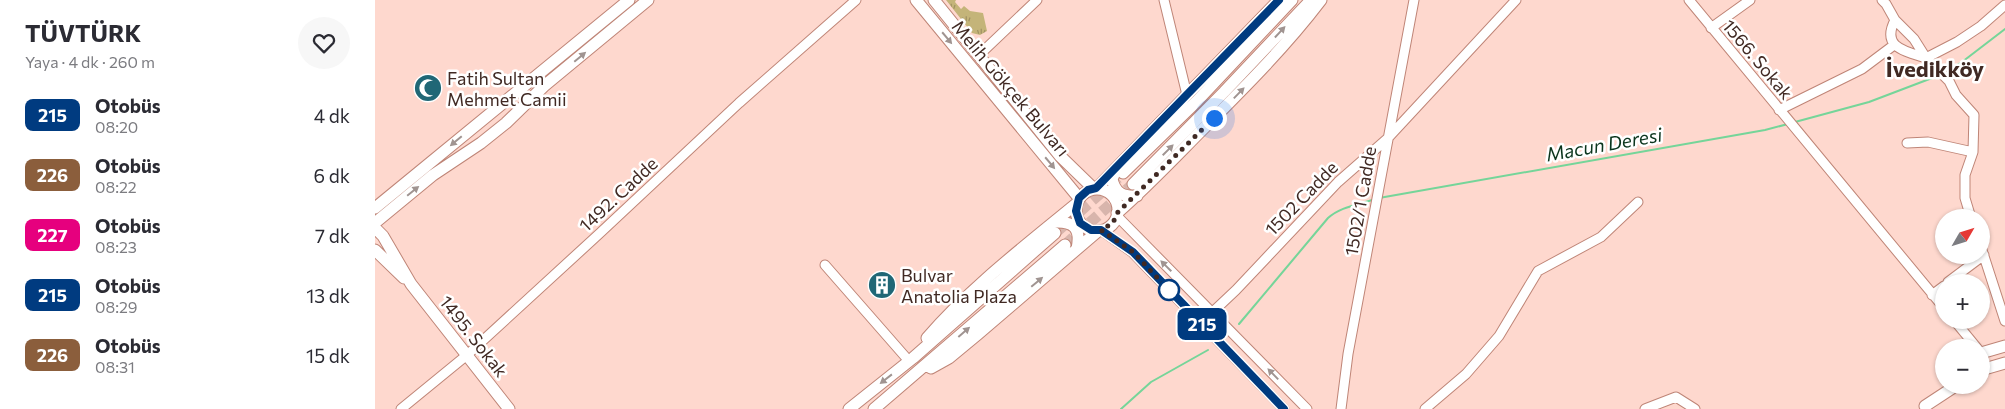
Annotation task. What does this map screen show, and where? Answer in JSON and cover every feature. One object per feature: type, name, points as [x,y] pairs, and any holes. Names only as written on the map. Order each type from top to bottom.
[{"type":"main road","points":[[377,204],[629,0]]},
{"type":"main road","points":[[375,228],[375,221],[506,123],[539,92],[648,0]]},
{"type":"main road","name":"Melih Gökçek Bulvarı","points":[[915,0],[1078,201]]},
{"type":"main road","name":"Melih Gökçek Bulvarı","points":[[934,0],[1059,156],[1095,189]]},
{"type":"main road","points":[[849,409],[911,360],[1055,228],[1083,194],[1095,189],[1121,170],[1187,95],[1279,0]]},
{"type":"main road","points":[[1137,196],[1123,195],[1117,191],[1112,179],[1197,101],[1292,0]]},
{"type":"main road","points":[[1133,184],[1225,92],[1311,0]]},
{"type":"main road","points":[[1078,201],[1077,217],[1080,223],[1085,227],[1099,230],[1108,228],[1117,215],[1243,88],[1303,23],[1321,0]]},
{"type":"main road","points":[[530,81],[539,92]]},
{"type":"main road","points":[[496,108],[500,121],[506,123]]},
{"type":"main road","points":[[471,129],[481,143]]},
{"type":"main road","points":[[1095,189],[1108,192],[1113,196],[1116,201],[1117,215]]},
{"type":"main road","points":[[1055,228],[1071,224],[1077,230],[1079,238],[1077,249]]},
{"type":"main road","name":"1495. Sokak","points":[[375,228],[383,236],[411,284],[509,409]]},
{"type":"main road","points":[[902,386],[949,358],[1099,230]]},
{"type":"main road","points":[[874,409],[1065,245]]},
{"type":"main road","name":"1495. Sokak","points":[[375,250],[411,284]]},
{"type":"main road","points":[[1990,350],[2005,346]]},
{"type":"main road","points":[[1990,367],[2005,363]]},
{"type":"main road","points":[[1924,407],[1937,394]]},
{"type":"main road","points":[[1924,407],[1944,394]]},
{"type":"street","name":"1492. Cadde","points":[[401,409],[467,355],[600,234],[739,103],[856,0]]},
{"type":"street","points":[[978,56],[1037,0]]},
{"type":"street","points":[[1164,0],[1187,95]]},
{"type":"street","name":"1502/1 Cadde","points":[[1341,409],[1348,354],[1379,180],[1414,0]]},
{"type":"street","name":"1502 Cadde","points":[[1213,312],[1338,182],[1387,139],[1516,0]]},
{"type":"street","name":"1566. Sokak","points":[[1689,0],[1935,298]]},
{"type":"street","points":[[1711,28],[1750,0]]},
{"type":"street","points":[[1882,0],[1895,20],[1915,39],[1926,58]]},
{"type":"street","points":[[1926,58],[1957,42],[1981,26],[2005,5]]},
{"type":"street","points":[[1895,20],[1890,30],[1890,38],[1895,45],[1926,58],[1937,67],[1949,81],[1956,95],[1974,115],[1973,152],[1965,175],[1965,198],[1968,209]]},
{"type":"street","points":[[1782,112],[1862,69],[1895,45]]},
{"type":"street","points":[[1907,143],[1928,142],[1973,152]]},
{"type":"street","points":[[1425,409],[1465,374],[1499,336],[1538,271],[1601,237],[1638,202]]},
{"type":"street","points":[[1117,215],[1307,409]]},
{"type":"street","points":[[1099,230],[1133,252],[1284,409]]},
{"type":"street","points":[[1957,274],[1968,264]]},
{"type":"street","points":[[1987,264],[2005,321]]},
{"type":"street","points":[[825,265],[911,360]]},
{"type":"street","points":[[1201,323],[1213,312]]},
{"type":"street","points":[[1961,329],[1970,339]]},
{"type":"street","points":[[1645,409],[1676,397],[1695,409]]},
{"type":"green space","points":[[946,0],[956,0],[955,2],[961,9],[964,6],[970,11],[983,13],[987,31],[980,35],[972,33]]},
{"type":"waterway","name":"Macun Deresi","points":[[1944,73],[1962,62],[2005,29]]},
{"type":"waterway","name":"Macun Deresi","points":[[1795,122],[1869,102],[1940,75]]},
{"type":"waterway","name":"Macun Deresi","points":[[1379,198],[1765,130],[1788,124]]},
{"type":"waterway","name":"Macun Deresi","points":[[1239,324],[1328,218],[1343,209],[1372,200]]},
{"type":"waterway","name":"Macun Deresi","points":[[1121,409],[1151,382],[1208,350]]},
{"type":"tunnel","points":[[1055,233],[1118,178]]},
{"type":"tunnel","points":[[1065,245],[1133,184]]},
{"type":"bus line","name":"215","points":[[1279,0],[1096,188],[1088,190],[1079,198],[1076,204],[1076,211],[1080,223],[1085,227],[1091,230],[1101,230],[1133,252],[1284,409]]},
{"type":"place","name":"Fatih Sultan Mehmet Camii","points":[[428,88]]},
{"type":"place","name":"Bulvar Anatolia Plaza","points":[[882,285]]},
{"type":"district","name":"İvedikköy","points":[[1935,68]]},
{"type":"route","points":[[1169,290],[1133,252],[1101,230],[1108,228],[1113,223],[1117,213],[1137,196],[1214,118]]}]
